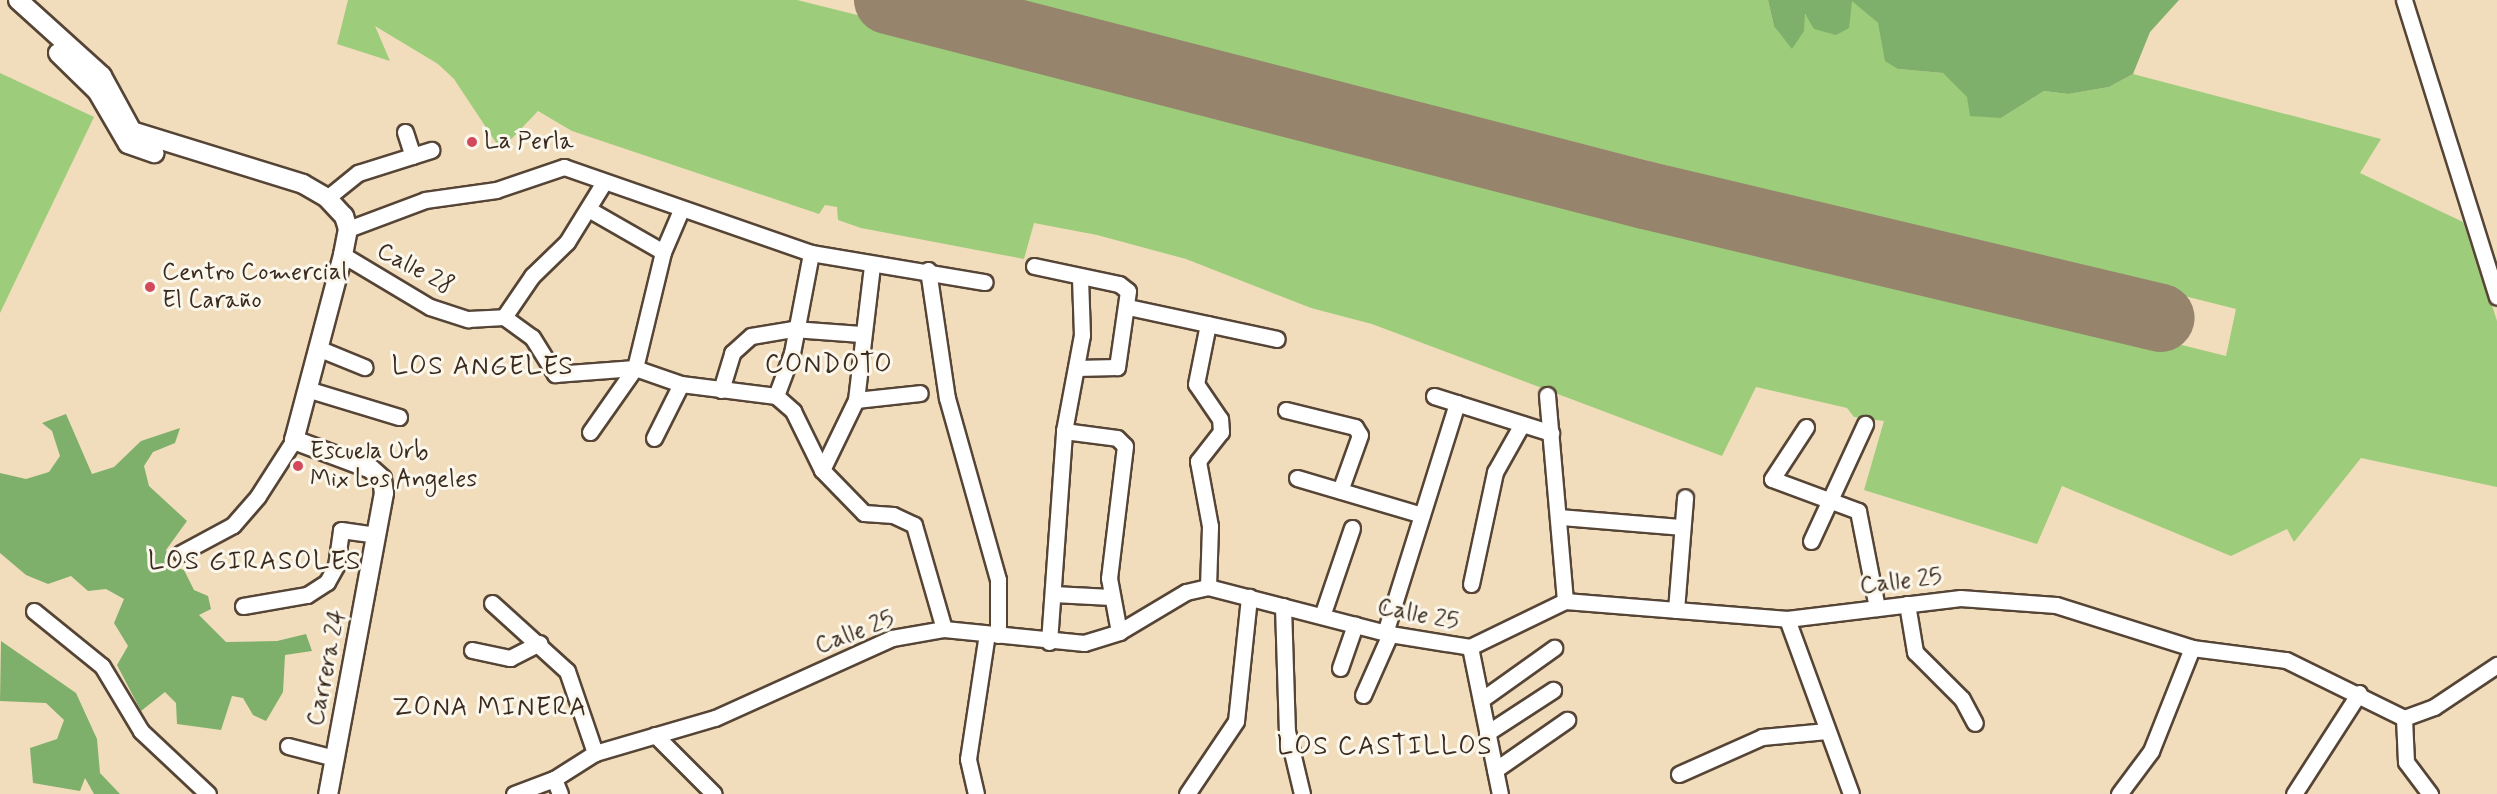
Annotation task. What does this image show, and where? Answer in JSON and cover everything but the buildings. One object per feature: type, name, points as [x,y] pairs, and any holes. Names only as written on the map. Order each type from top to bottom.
[{"type":"main road","points":[[2,0],[97,91],[128,144],[230,170],[256,170]]},
{"type":"main road","points":[[18,0],[102,76],[132,131],[256,170],[327,198],[346,223],[343,255],[310,390],[294,440]]},
{"type":"main road","name":"Carrera 24","points":[[294,440],[371,469],[382,479],[376,535],[328,794]]},
{"type":"street","points":[[2404,0],[2497,297]]},
{"type":"street","points":[[405,132],[413,156]]},
{"type":"street","points":[[327,198],[358,172],[431,150]]},
{"type":"street","points":[[346,223],[425,200],[496,190],[559,167],[811,253],[872,265],[928,270],[985,282]]},
{"type":"street","points":[[604,182],[590,210],[504,317],[532,337],[555,374],[635,368],[681,384],[776,396],[793,411],[822,470],[864,513],[893,515],[914,525],[944,629]]},
{"type":"street","points":[[590,210],[663,252]]},
{"type":"street","points":[[590,432],[635,368],[663,252],[681,210]]},
{"type":"street","points":[[776,396],[792,353],[793,329],[811,253]]},
{"type":"street","name":"Calle 28","points":[[343,255],[430,307],[468,319],[504,317]]},
{"type":"street","points":[[822,470],[856,400],[861,334],[872,265]]},
{"type":"street","points":[[1034,266],[1124,286],[1128,307],[1120,318],[1117,367],[1076,368]]},
{"type":"street","points":[[928,270],[947,398],[998,580],[993,634],[968,759],[976,794]]},
{"type":"street","points":[[1049,642],[1064,431],[1082,335],[1080,277]]},
{"type":"street","points":[[1128,307],[1277,339]]},
{"type":"street","points":[[1208,324],[1196,384],[1220,419],[1221,432],[1198,460],[1210,526],[1208,587]]},
{"type":"street","points":[[721,390],[740,342],[793,329],[861,334]]},
{"type":"street","points":[[320,349],[364,367]]},
{"type":"street","points":[[654,438],[681,384]]},
{"type":"street","points":[[310,390],[399,417]]},
{"type":"street","points":[[856,400],[920,393]]},
{"type":"street","points":[[1547,395],[1560,517],[1565,601]]},
{"type":"street","points":[[1434,396],[1551,433]]},
{"type":"street","points":[[1363,695],[1388,633],[1457,403]]},
{"type":"street","points":[[1286,410],[1355,427],[1360,435],[1340,491]]},
{"type":"street","points":[[1471,584],[1495,472],[1522,424]]},
{"type":"street","points":[[1812,541],[1827,499],[1865,424]]},
{"type":"street","points":[[1806,427],[1771,477],[1827,499],[1862,516],[1877,608]]},
{"type":"street","points":[[1064,431],[1117,438],[1125,446],[1111,597],[1119,632]]},
{"type":"street","points":[[182,553],[233,525],[258,496],[294,440]]},
{"type":"street","points":[[1297,478],[1422,515]]},
{"type":"street","points":[[1676,610],[1684,497]]},
{"type":"street","points":[[1560,517],[1682,526]]},
{"type":"street","points":[[1322,616],[1352,528]]},
{"type":"street","points":[[243,606],[307,595],[327,582],[336,566],[341,530],[376,535]]},
{"type":"street","name":"Calle 25","points":[[514,794],[554,779],[595,753],[715,718],[892,638],[944,629],[1084,644],[1119,632],[1186,592],[1208,587],[1388,633],[1470,647],[1565,601],[1787,619],[1960,598],[2056,605],[2192,648],[2286,660],[2359,693],[2404,718]]},
{"type":"street","points":[[1053,594],[1111,597]]},
{"type":"street","points":[[1187,794],[1236,721],[1249,597]]},
{"type":"street","points":[[492,603],[567,671],[595,753]]},
{"type":"street","points":[[1907,604],[1915,652],[1962,699],[1975,723]]},
{"type":"street","points":[[1283,606],[1287,731],[1302,794]]},
{"type":"street","points":[[34,611],[102,666],[141,731],[208,794]]},
{"type":"street","points":[[1787,619],[1851,794]]},
{"type":"street","points":[[1340,668],[1355,625]]},
{"type":"street","points":[[472,650],[510,658],[539,644]]},
{"type":"street","points":[[1470,647],[1500,794]]},
{"type":"street","points":[[1481,700],[1554,648]]},
{"type":"street","points":[[2119,794],[2151,751],[2192,648]]},
{"type":"street","points":[[2430,794],[2406,762],[2404,718],[2434,707],[2497,665]]},
{"type":"street","points":[[1487,732],[1553,690]]},
{"type":"street","points":[[2294,794],[2359,693]]},
{"type":"street","points":[[1495,770],[1567,720]]},
{"type":"street","points":[[1679,774],[1762,737],[1827,731]]},
{"type":"street","points":[[655,735],[714,794]]},
{"type":"street","points":[[288,746],[334,758]]},
{"type":"street","points":[[554,779],[560,794]]},
{"type":"green space","points":[[348,0],[797,0],[2226,356],[2236,309],[1011,0],[1768,0],[1774,26],[1852,0],[1878,23],[1898,69],[1943,73],[2001,118],[2044,91],[2068,94],[2109,87],[2133,74],[2381,139],[2360,173],[2463,222],[2491,302],[2497,321],[2497,487],[2361,458],[2294,542],[2287,529],[2231,556],[2062,486],[2037,544],[1864,490],[1884,421],[1854,417],[1847,408],[1756,387],[1722,456],[1372,324],[1311,308],[1186,259],[1097,235],[1034,223],[1024,259],[861,228],[838,220],[837,207],[825,205],[819,214],[572,131],[538,111],[501,150],[454,79],[438,64],[375,26],[390,61],[337,44]]},
{"type":"green space","points":[[1768,0],[2179,0],[2150,32],[2133,74],[2109,87],[2068,94],[2044,91],[2001,118],[1970,116],[1967,97],[1943,73],[1898,69],[1885,61],[1878,23],[1852,1],[1849,28],[1836,35],[1814,29],[1805,14],[1804,31],[1792,49],[1774,26]]},
{"type":"green space","points":[[0,73],[94,117],[0,313]]},
{"type":"green space","points":[[66,414],[92,474],[114,467],[141,441],[180,428],[175,443],[153,452],[144,466],[149,486],[187,521],[166,550],[171,566],[184,570],[194,590],[208,596],[211,609],[199,615],[226,642],[277,641],[306,634],[312,651],[285,655],[283,692],[266,721],[253,715],[243,698],[232,696],[221,730],[177,724],[176,703],[165,692],[141,711],[117,665],[128,646],[114,623],[124,599],[106,589],[88,591],[71,576],[48,584],[26,575],[0,553],[0,473],[26,479],[49,472],[60,456],[52,431],[42,423]]},
{"type":"green space","points":[[1,641],[76,693],[97,739],[100,773],[120,794],[94,794],[85,778],[80,791],[33,783],[30,748],[57,739],[64,720],[46,703],[0,701]]},
{"type":"runway","points":[[888,0],[1645,195],[2161,318]]},
{"type":"place","name":"La Perla","points":[[472,142]]},
{"type":"place","name":"Centro Comercial El Caraño","points":[[150,287]]},
{"type":"place","name":"Escuela Urb Mix Los Angeles","points":[[298,466]]},
{"type":"district","name":"CONDOTO","points":[[829,366]]},
{"type":"district","name":"LOS ANGELES","points":[[483,368]]},
{"type":"district","name":"LOS GIRASOLES","points":[[255,563]]},
{"type":"district","name":"ZONA MINERA","points":[[490,709]]},
{"type":"district","name":"LOS CASTILLOS","points":[[1385,748]]}]
